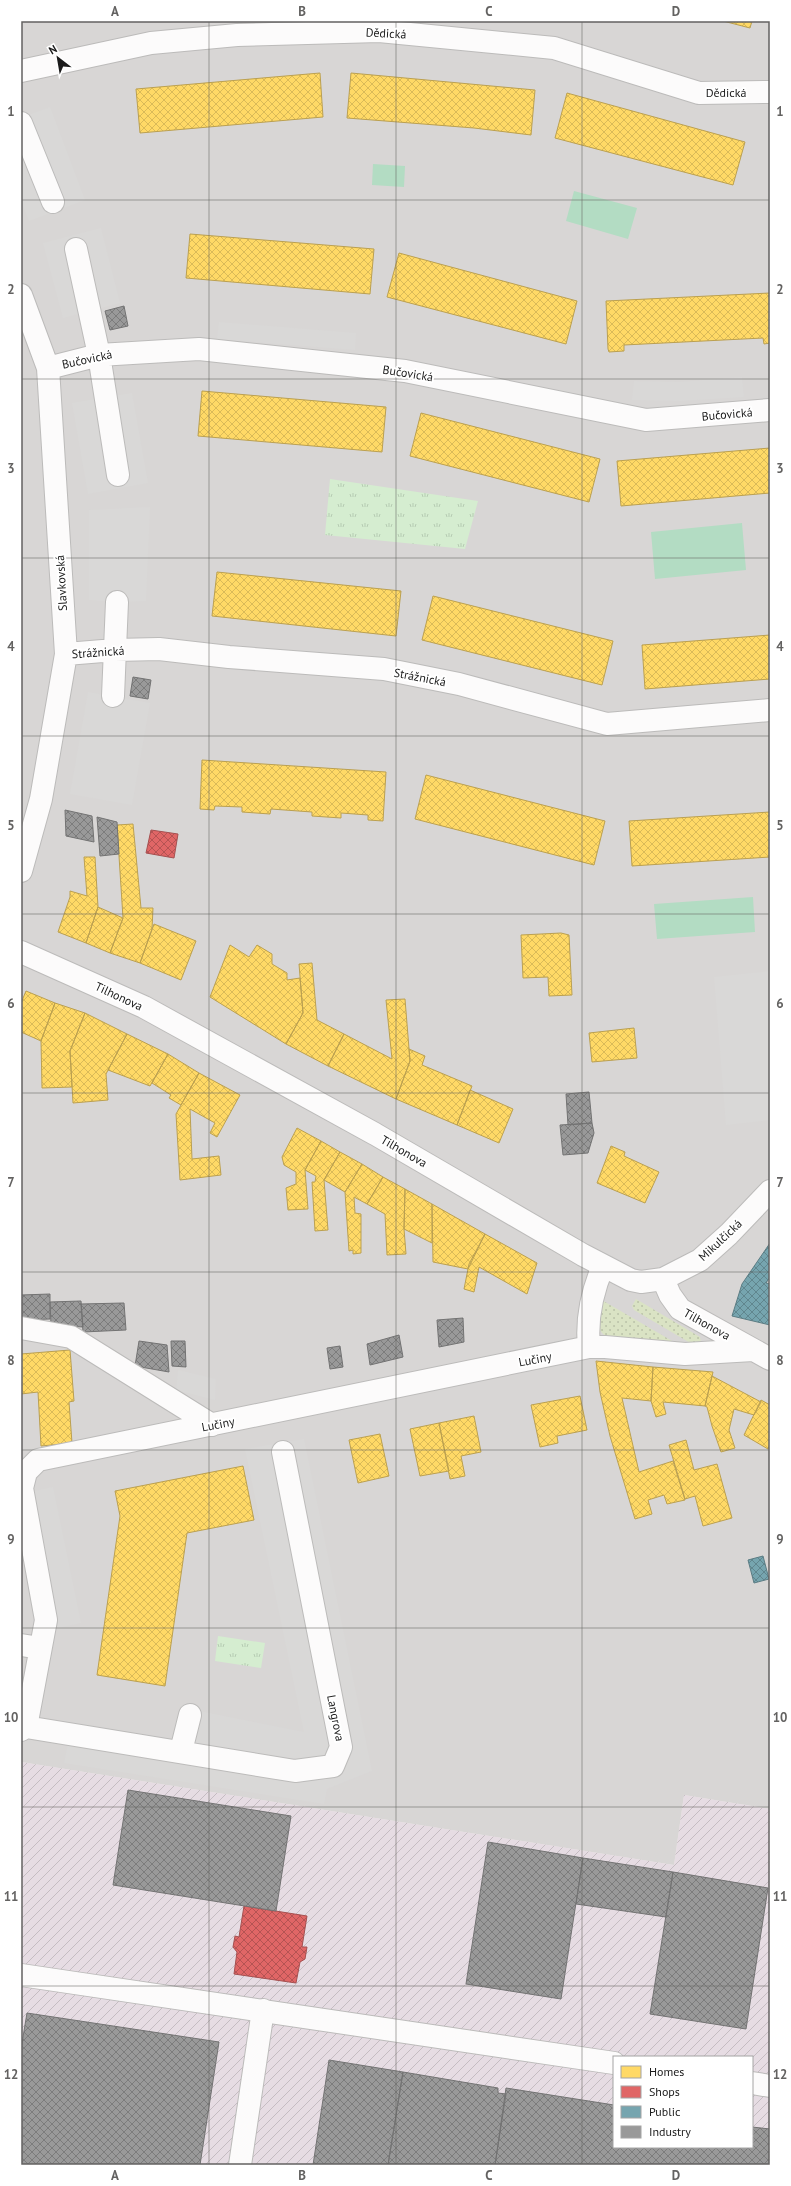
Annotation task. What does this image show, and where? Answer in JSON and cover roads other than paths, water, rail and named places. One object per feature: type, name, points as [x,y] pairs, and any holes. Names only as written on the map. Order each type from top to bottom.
[{"type":"street","name":"Dědická","points":[[21,71],[151,43],[237,36],[379,31],[554,48],[699,93],[770,92]]},
{"type":"street","points":[[21,123],[53,202]]},
{"type":"street","points":[[76,249],[99,355],[118,475]]},
{"type":"street","name":"Slavkovská","points":[[21,295],[48,368],[66,654],[41,799],[21,871]]},
{"type":"street","name":"Bučovická","points":[[48,368],[99,355],[141,351],[199,349],[405,371],[646,420],[768,410]]},
{"type":"street","points":[[113,696],[117,602]]},
{"type":"street","name":"Strážnická","points":[[66,654],[115,650],[159,649],[229,657],[384,669],[459,684],[608,724],[770,710]]},
{"type":"street","name":"Tilhonova","points":[[21,952],[144,1007],[374,1134],[603,1266],[631,1280],[641,1282],[663,1279],[670,1295],[680,1310],[761,1354]]},
{"type":"street","name":"Mikulčická","points":[[663,1279],[688,1267],[709,1254],[770,1191]]},
{"type":"street","points":[[589,1347],[588,1327],[591,1299],[603,1266]]},
{"type":"street","points":[[21,1328],[71,1337],[212,1425]]},
{"type":"street","name":"Lučiny","points":[[23,1729],[30,1646],[46,1620],[22,1488],[26,1472],[38,1460],[589,1347],[685,1354],[761,1354]]},
{"type":"street","name":"Langrova","points":[[23,1729],[181,1751],[295,1772],[333,1766],[341,1747],[282,1452]]},
{"type":"street","points":[[181,1751],[190,1715]]},
{"type":"street","points":[[21,1975],[613,2062]]},
{"type":"street","points":[[240,2165],[264,2010]]},
{"type":"street","points":[[753,2083],[770,2086]]}]
